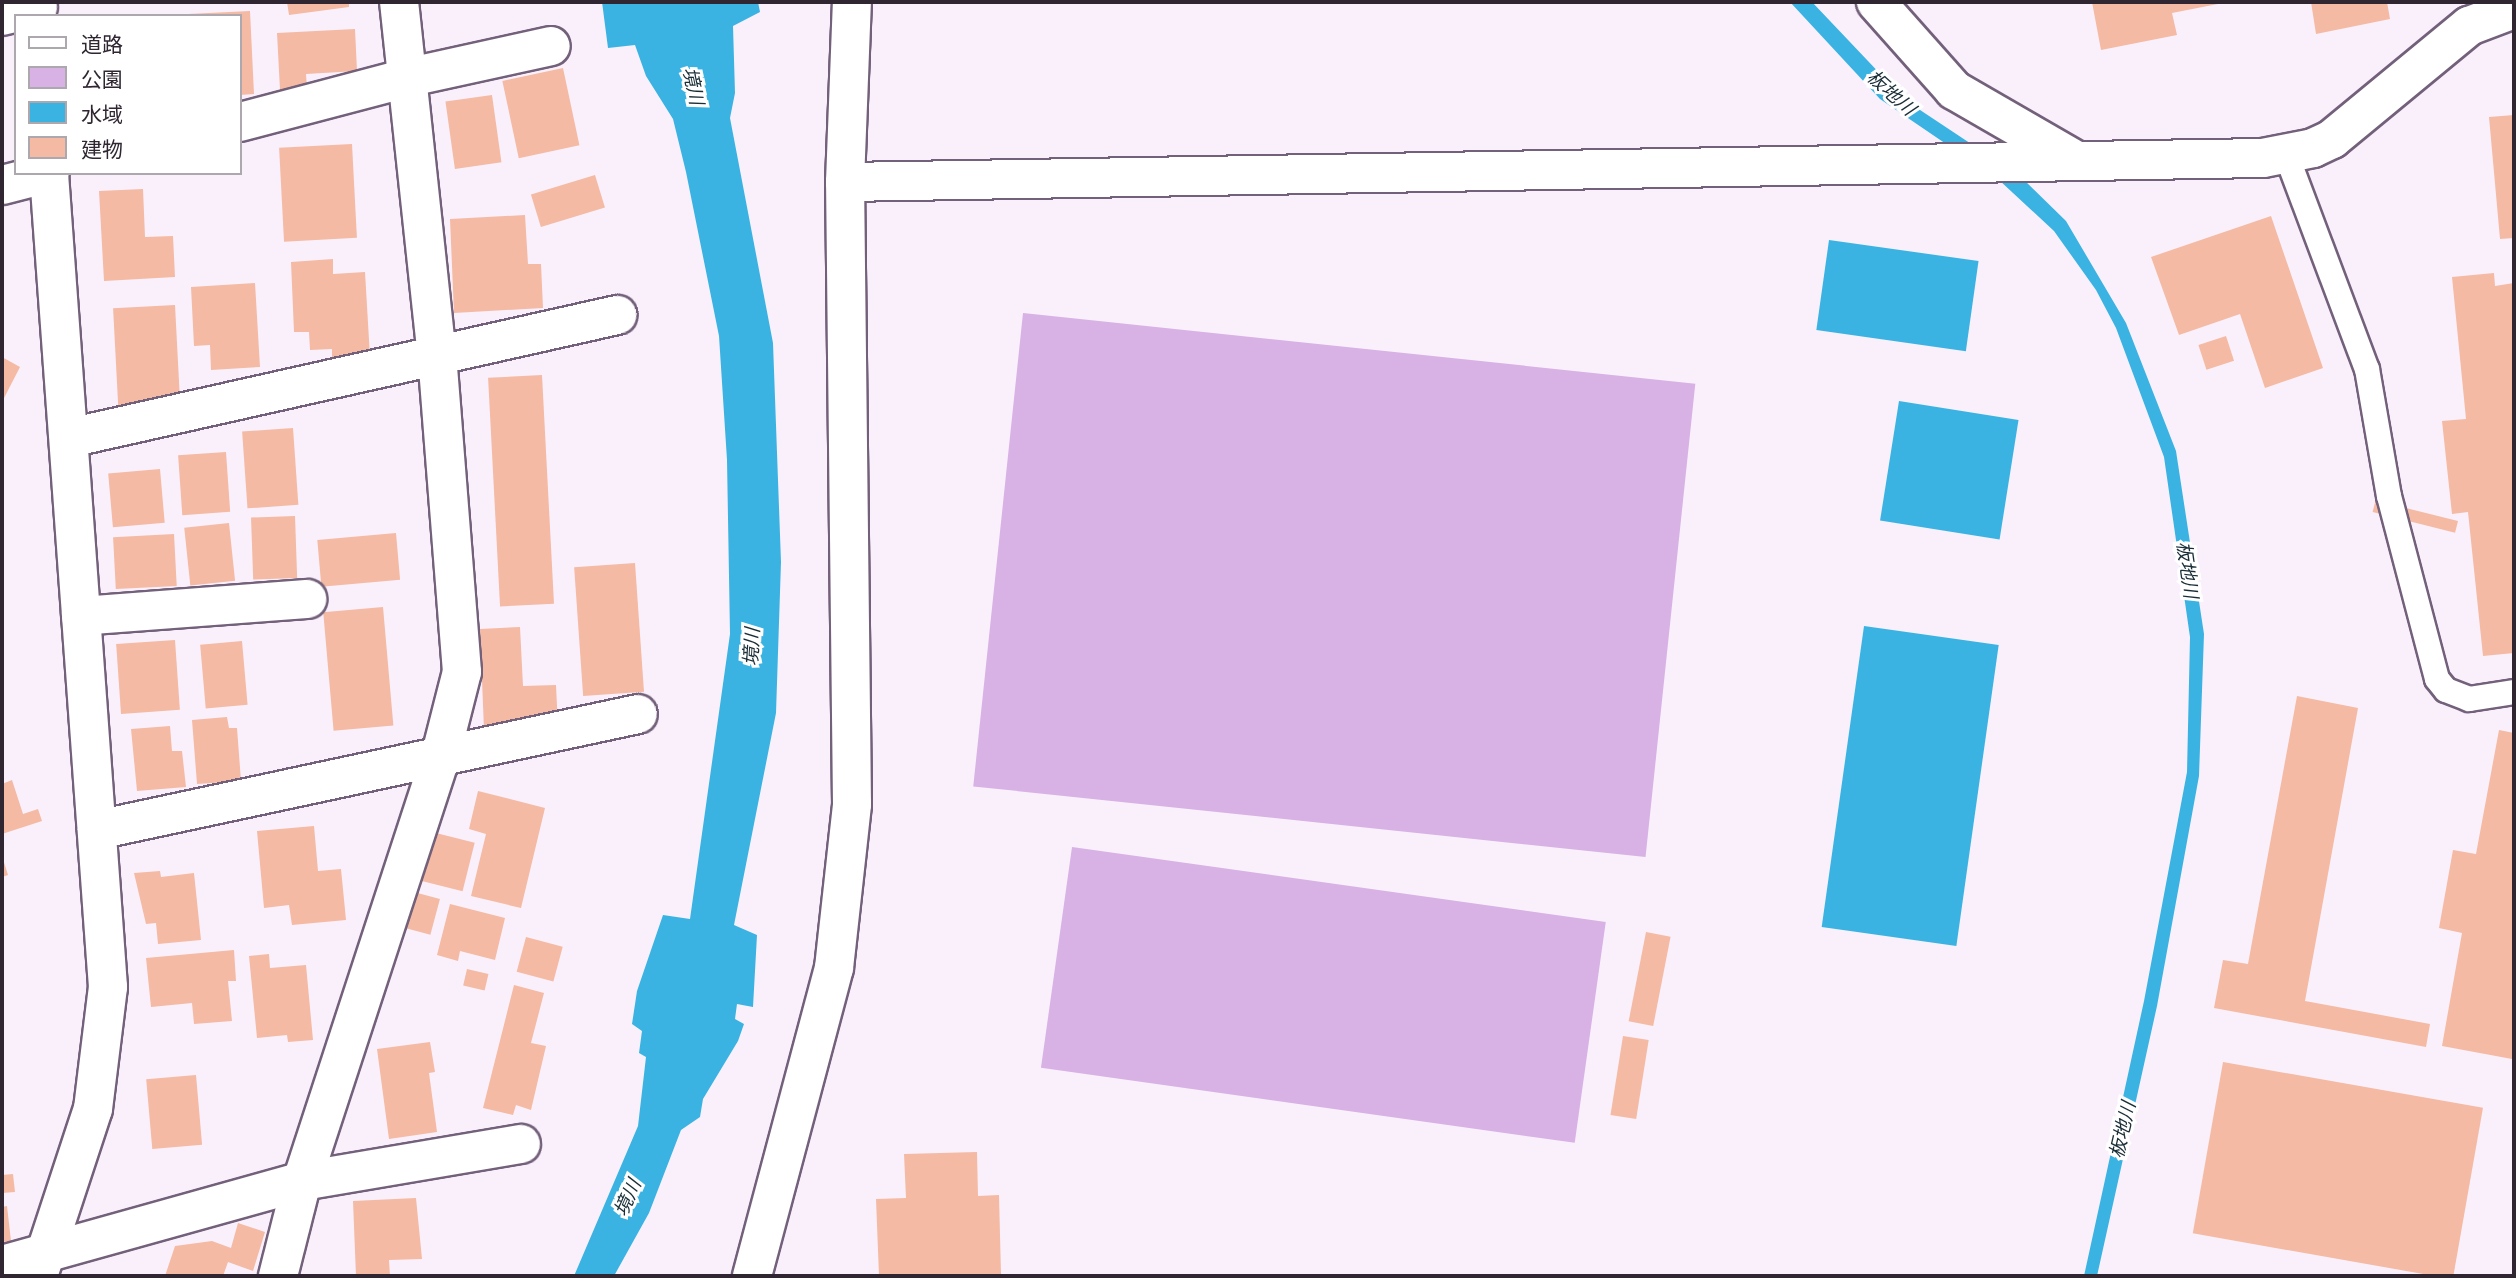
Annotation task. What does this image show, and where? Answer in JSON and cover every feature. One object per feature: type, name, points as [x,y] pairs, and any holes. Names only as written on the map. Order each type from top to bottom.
[{"type":"street","points":[[278,1276],[302,1181],[440,758],[462,672],[437,357],[410,77],[399,2]]},
{"type":"street","points":[[752,1276],[834,968],[852,804],[845,183],[852,2]]},
{"type":"street","points":[[1876,2],[1954,90],[2075,160]]},
{"type":"street","points":[[845,183],[1895,164],[2286,154],[2332,139],[2469,26],[2514,9]]},
{"type":"street","points":[[242,121],[410,77],[551,46]]},
{"type":"street","points":[[2,185],[41,175]]},
{"type":"street","points":[[41,1265],[93,1109],[108,987],[49,175]]},
{"type":"street","points":[[69,439],[617,315]]},
{"type":"street","points":[[81,616],[307,599]]},
{"type":"street","points":[[97,830],[638,714]]},
{"type":"street","points":[[2,1265],[41,1265],[302,1181],[521,1144]]},
{"type":"lane","points":[[2286,154],[2367,369],[2389,496],[2437,678],[2446,690],[2469,699],[2514,692]]},
{"type":"green space","points":[[1023,313],[1695,384],[1646,857],[973,786]]},
{"type":"green space","points":[[1072,847],[1606,922],[1575,1143],[1041,1068]]},
{"type":"water","name":"境川","points":[[602,2],[758,2],[760,12],[733,26],[735,93],[730,118],[773,343],[781,562],[776,713],[734,925],[757,935],[753,1007],[737,1004],[735,1019],[744,1024],[738,1041],[703,1099],[700,1117],[681,1130],[649,1213],[614,1276],[574,1276],[638,1126],[646,1057],[639,1053],[642,1031],[632,1024],[637,991],[663,915],[690,919],[730,634],[727,460],[719,336],[686,172],[673,119],[646,76],[635,45],[608,48]]},
{"type":"water","name":"板地川","points":[[1790,2],[1812,2],[1905,100],[2021,177],[2066,221],[2126,323],[2176,451],[2204,634],[2199,776],[2157,1006],[2097,1276],[2084,1276],[2144,1001],[2187,772],[2190,637],[2164,457],[2116,328],[2096,290],[2054,231],[1999,180],[1880,99]]},
{"type":"water","points":[[1829,240],[1979,261],[1966,351],[1816,330]]},
{"type":"water","points":[[1899,401],[2019,420],[2000,539],[1880,521]]},
{"type":"water","points":[[1864,626],[1999,645],[1956,946],[1822,927]]},
{"type":"building","points":[[287,2],[349,2],[349,7],[289,15]]},
{"type":"building","points":[[2092,2],[2223,3],[2172,13],[2177,35],[2101,50]]},
{"type":"building","points":[[2311,2],[2387,2],[2390,19],[2316,34]]},
{"type":"building","points":[[250,11],[254,94],[242,95],[242,14],[188,14]]},
{"type":"building","points":[[355,29],[357,71],[306,74],[307,89],[280,90],[277,33]]},
{"type":"building","points":[[563,68],[579,145],[519,158],[502,81]]},
{"type":"building","points":[[492,95],[501,162],[455,169],[445,102]]},
{"type":"building","points":[[2514,115],[2514,238],[2500,239],[2489,117]]},
{"type":"building","points":[[352,144],[357,238],[284,242],[279,148]]},
{"type":"building","points":[[595,175],[605,208],[541,227],[531,195]]},
{"type":"building","points":[[143,189],[145,237],[173,236],[175,277],[104,281],[99,191]]},
{"type":"building","points":[[525,215],[528,264],[541,264],[543,308],[454,313],[450,219]]},
{"type":"building","points":[[2271,216],[2323,368],[2265,388],[2240,314],[2179,335],[2151,257]]},
{"type":"building","points":[[333,259],[333,274],[365,272],[370,357],[332,359],[332,349],[310,350],[309,332],[294,332],[291,262]]},
{"type":"building","points":[[2494,273],[2495,286],[2514,283],[2514,653],[2483,656],[2468,512],[2452,514],[2442,421],[2466,419],[2452,277]]},
{"type":"building","points":[[255,283],[260,367],[211,370],[210,345],[194,346],[191,287]]},
{"type":"building","points":[[175,305],[180,405],[118,408],[113,308]]},
{"type":"building","points":[[2226,336],[2234,361],[2206,370],[2198,345]]},
{"type":"building","points":[[2,357],[20,367],[2,402]]},
{"type":"building","points":[[542,375],[554,604],[500,607],[488,378]]},
{"type":"building","points":[[293,428],[298,505],[247,508],[242,432]]},
{"type":"building","points":[[226,452],[230,512],[182,515],[178,455]]},
{"type":"building","points":[[160,469],[165,523],[113,527],[108,474]]},
{"type":"building","points":[[2376,500],[2458,521],[2455,533],[2373,512]]},
{"type":"building","points":[[295,516],[297,578],[253,579],[251,518]]},
{"type":"building","points":[[229,523],[235,581],[190,585],[184,528]]},
{"type":"building","points":[[396,533],[400,580],[321,587],[317,540]]},
{"type":"building","points":[[174,534],[177,586],[116,589],[113,537]]},
{"type":"building","points":[[635,563],[644,692],[583,696],[574,567]]},
{"type":"building","points":[[383,607],[393,726],[334,731],[323,612]]},
{"type":"building","points":[[520,627],[523,686],[556,685],[558,727],[484,730],[480,629]]},
{"type":"building","points":[[175,640],[180,710],[121,714],[116,644]]},
{"type":"building","points":[[242,641],[248,705],[206,708],[200,645]]},
{"type":"building","points":[[2297,696],[2358,708],[2305,1001],[2430,1024],[2426,1047],[2214,1008],[2223,960],[2248,964]]},
{"type":"building","points":[[227,717],[229,728],[237,728],[241,781],[197,784],[192,720]]},
{"type":"building","points":[[170,726],[172,751],[182,751],[186,787],[137,791],[131,729]]},
{"type":"building","points":[[2499,730],[2514,733],[2512,1059],[2442,1046],[2462,933],[2439,928],[2453,850],[2476,854]]},
{"type":"building","points":[[12,780],[23,814],[38,809],[42,821],[2,834],[2,784]]},
{"type":"building","points":[[478,791],[545,808],[521,908],[471,896],[486,834],[469,829]]},
{"type":"building","points":[[314,826],[318,871],[341,869],[346,920],[292,925],[289,905],[264,908],[257,831]]},
{"type":"building","points":[[432,832],[475,843],[463,891],[420,881]]},
{"type":"building","points":[[2,856],[8,875],[2,877]]},
{"type":"building","points":[[160,871],[161,877],[194,873],[201,940],[158,944],[156,923],[146,924],[134,873]]},
{"type":"building","points":[[410,891],[440,899],[430,935],[400,927]]},
{"type":"building","points":[[450,904],[505,918],[495,960],[460,951],[458,961],[437,955]]},
{"type":"building","points":[[1646,932],[1671,937],[1653,1026],[1629,1021]]},
{"type":"building","points":[[526,937],[563,947],[553,982],[517,972]]},
{"type":"building","points":[[234,950],[236,981],[228,981],[232,1021],[194,1024],[192,1003],[151,1007],[146,958]]},
{"type":"building","points":[[269,954],[270,968],[306,965],[313,1040],[288,1042],[287,1035],[257,1038],[249,956]]},
{"type":"building","points":[[467,969],[488,974],[485,991],[463,986]]},
{"type":"building","points":[[514,985],[544,993],[531,1043],[546,1046],[531,1110],[516,1105],[513,1115],[483,1108]]},
{"type":"building","points":[[1623,1036],[1649,1040],[1636,1119],[1610,1115]]},
{"type":"building","points":[[430,1042],[435,1072],[429,1073],[437,1132],[389,1139],[377,1049]]},
{"type":"building","points":[[2223,1062],[2483,1108],[2453,1276],[2435,1276],[2193,1233]]},
{"type":"building","points":[[196,1075],[202,1145],[152,1149],[146,1079]]},
{"type":"building","points":[[977,1152],[978,1196],[999,1195],[1001,1274],[879,1276],[876,1199],[906,1198],[904,1154]]},
{"type":"building","points":[[13,1174],[15,1192],[2,1193],[2,1175]]},
{"type":"building","points":[[416,1198],[422,1259],[389,1260],[390,1276],[356,1276],[353,1201]]},
{"type":"building","points":[[7,1206],[11,1241],[2,1242],[2,1207]]},
{"type":"building","points":[[238,1223],[265,1232],[253,1271],[228,1262],[223,1276],[165,1276],[175,1246],[212,1241],[231,1248]]}]
